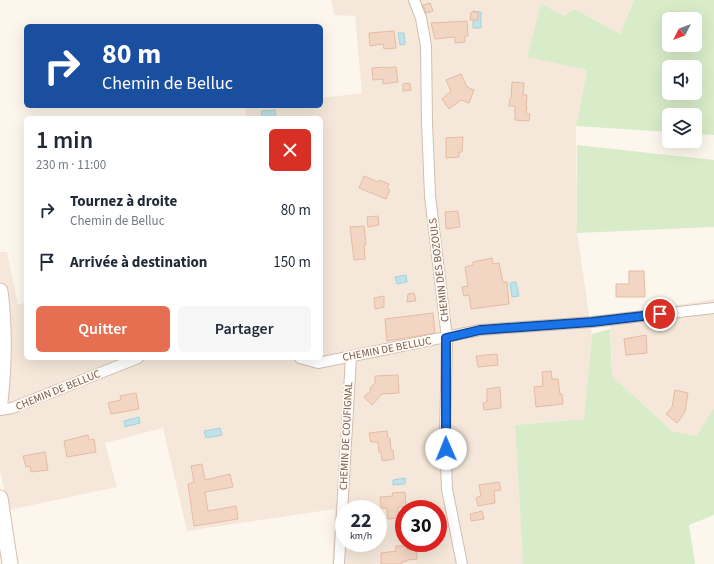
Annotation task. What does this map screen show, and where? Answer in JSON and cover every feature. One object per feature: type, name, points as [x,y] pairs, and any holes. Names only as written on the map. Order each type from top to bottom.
[{"type":"main road","points":[[0,291],[4,327],[4,348],[0,402]]},
{"type":"main road","points":[[0,498],[10,564]]},
{"type":"street","name":"CHEMIN DES BOZOULS","points":[[414,0],[421,18],[426,46],[430,196],[446,338],[445,436],[447,489],[462,564]]},
{"type":"street","name":"CHEMIN DE BELLUC","points":[[307,360],[318,363],[480,330],[592,322],[714,308]]},
{"type":"street","name":"CHEMIN DE COUFIGNAL","points":[[340,564],[351,357]]},
{"type":"street","name":"CHEMIN DE BELLUC","points":[[0,410],[12,408],[133,360]]},
{"type":"shaded area","points":[[331,0],[634,0],[620,34],[574,9],[527,56],[587,70],[576,126],[577,233],[592,334],[584,419],[515,425],[523,564],[332,564],[335,509],[187,531],[163,428],[105,443],[117,487],[9,510],[0,471],[0,252],[7,252],[18,305],[24,303],[24,360],[323,360],[323,116],[247,116],[245,108],[323,108],[323,98],[362,93],[355,16],[334,15]]},
{"type":"shaded area","points":[[714,299],[714,408],[696,436],[672,431],[612,376],[610,316]]},
{"type":"green space","points":[[634,0],[714,0],[714,135],[702,134],[702,108],[662,108],[662,132],[576,126],[587,70],[527,57],[541,4],[564,16],[574,9],[620,34]]},
{"type":"green space","points":[[577,145],[714,160],[714,227],[577,233]]},
{"type":"green space","points":[[610,329],[612,376],[672,431],[696,436],[714,408],[714,515],[689,525],[695,564],[523,564],[515,425],[584,419],[592,334]]},
{"type":"water","points":[[473,11],[481,12],[481,28],[473,28]]},
{"type":"water","points":[[398,33],[404,33],[405,44],[400,45]]},
{"type":"water","points":[[275,110],[276,116],[262,116],[261,111]]},
{"type":"water","points":[[406,275],[407,282],[397,284],[395,277]]},
{"type":"water","points":[[516,282],[519,296],[512,297],[510,283]]},
{"type":"water","points":[[139,417],[140,423],[125,427],[124,421]]},
{"type":"water","points":[[220,428],[222,435],[206,438],[204,431]]},
{"type":"water","points":[[405,478],[405,484],[393,485],[393,480]]},
{"type":"building","points":[[430,3],[433,11],[426,13],[423,5]]},
{"type":"building","points":[[471,12],[478,12],[478,20],[470,20]]},
{"type":"building","points":[[467,21],[468,36],[465,36],[465,42],[455,43],[455,37],[435,39],[431,23]]},
{"type":"building","points":[[394,31],[396,48],[384,49],[383,44],[370,46],[369,33]]},
{"type":"building","points":[[396,67],[398,82],[383,84],[383,79],[373,80],[372,68]]},
{"type":"building","points":[[461,74],[467,87],[474,90],[469,103],[461,100],[449,109],[442,99],[451,91],[446,80]]},
{"type":"building","points":[[512,82],[524,83],[523,95],[527,95],[526,114],[530,114],[529,121],[515,120],[515,106],[509,106]]},
{"type":"building","points":[[410,83],[411,90],[403,91],[403,84]]},
{"type":"building","points":[[463,137],[462,152],[459,152],[459,157],[446,158],[446,138]]},
{"type":"building","points":[[364,176],[378,182],[379,180],[389,184],[387,188],[390,190],[386,199],[359,188]]},
{"type":"building","points":[[458,211],[460,227],[446,229],[445,212]]},
{"type":"building","points":[[378,216],[379,225],[368,227],[367,217]]},
{"type":"building","points":[[364,226],[366,245],[364,245],[365,259],[354,260],[350,227]]},
{"type":"building","points":[[492,258],[493,264],[499,263],[503,282],[507,282],[509,304],[471,309],[469,295],[464,296],[462,287],[468,286],[465,267],[473,265],[473,262]]},
{"type":"building","points":[[629,271],[644,271],[645,297],[616,297],[616,284],[629,284]]},
{"type":"building","points":[[414,293],[416,301],[407,302],[408,294]]},
{"type":"building","points":[[384,296],[384,307],[375,309],[374,298]]},
{"type":"building","points":[[433,313],[435,333],[387,341],[385,319]]},
{"type":"building","points":[[646,335],[647,353],[626,355],[624,339]]},
{"type":"building","points":[[497,354],[498,365],[478,367],[476,356]]},
{"type":"building","points":[[551,371],[552,379],[558,379],[563,404],[536,407],[534,387],[543,386],[542,372]]},
{"type":"building","points":[[398,375],[399,393],[382,394],[372,405],[364,397],[375,383],[375,376]]},
{"type":"building","points":[[500,387],[501,408],[484,410],[483,403],[487,402],[487,389]]},
{"type":"building","points":[[675,390],[688,393],[685,412],[677,423],[666,414],[672,407]]},
{"type":"building","points":[[136,393],[139,409],[111,414],[108,403],[121,400],[120,396]]},
{"type":"building","points":[[387,431],[388,438],[390,438],[391,450],[393,450],[394,459],[382,461],[378,442],[371,442],[369,433]]},
{"type":"building","points":[[88,435],[89,440],[94,439],[96,452],[67,457],[64,441]]},
{"type":"building","points":[[45,452],[48,470],[31,472],[30,466],[26,467],[23,456]]},
{"type":"building","points":[[202,464],[205,480],[230,474],[233,487],[205,492],[208,511],[236,506],[238,519],[194,526],[188,484],[194,482],[191,466]]},
{"type":"building","points":[[499,482],[501,490],[494,491],[495,503],[478,506],[476,498],[481,496],[479,485]]},
{"type":"building","points":[[405,492],[406,500],[395,500],[395,518],[388,519],[387,500],[380,500],[380,497],[393,496],[392,493]]},
{"type":"building","points":[[482,511],[484,519],[471,521],[470,514]]},
{"type":"building","points":[[395,551],[417,552],[417,559],[407,560],[402,562],[402,564],[381,564],[381,553]]},
{"type":"route","points":[[446,449],[446,338],[480,330],[592,322],[660,314]]}]
